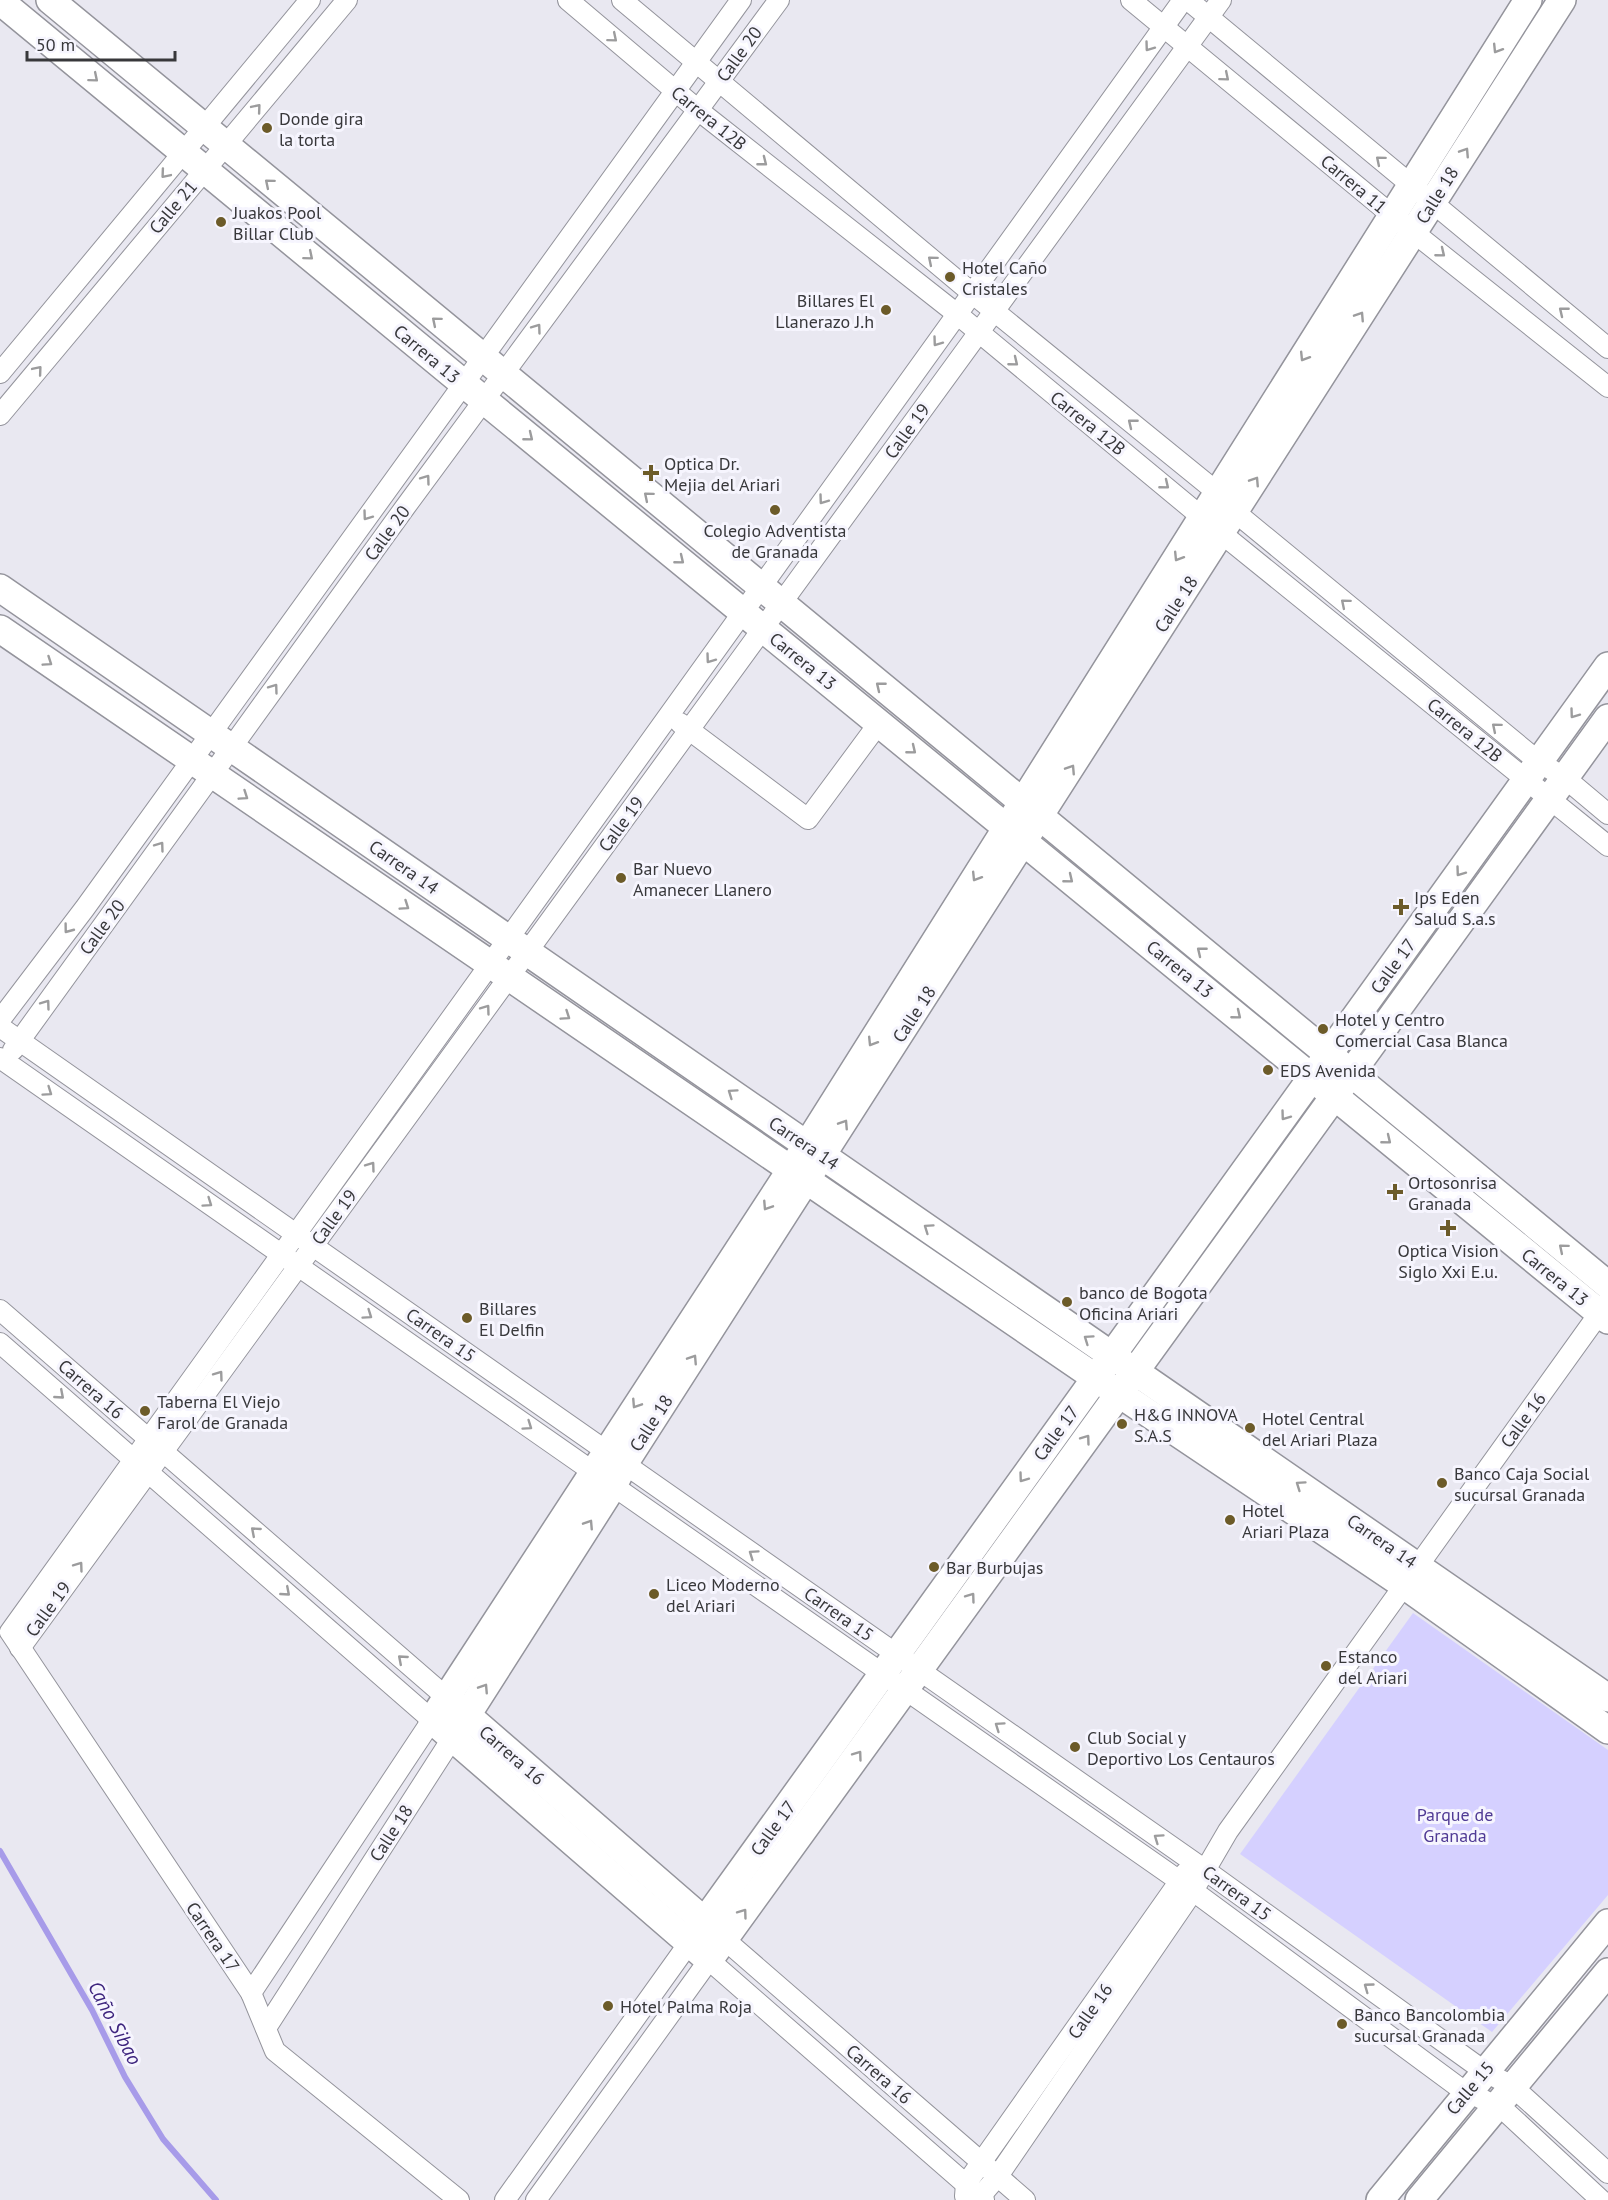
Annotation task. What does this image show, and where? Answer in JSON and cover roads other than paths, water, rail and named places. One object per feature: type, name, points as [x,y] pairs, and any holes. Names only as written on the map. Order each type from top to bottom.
[{"type":"street","name":"Carrera 13","points":[[50,0],[203,129],[1608,1285]]},
{"type":"street","name":"Calle 21","points":[[0,373],[310,0]]},
{"type":"street","name":"Calle 21","points":[[0,415],[347,0]]},
{"type":"street","name":"Carrera 12B","points":[[568,0],[698,110],[978,333],[1219,514],[1533,771],[1557,788],[1608,814]]},
{"type":"street","name":"Carrera 12B","points":[[622,0],[994,311],[1219,514]]},
{"type":"street","name":"Calle 20","points":[[0,1020],[85,908],[209,732],[741,0]]},
{"type":"street","name":"Calle 20","points":[[2,1063],[502,375],[779,0]]},
{"type":"street","name":"Carrera 11","points":[[1131,0],[1393,216],[1608,387]]},
{"type":"street","name":"Carrera 11","points":[[1185,0],[1209,17],[1608,348]]},
{"type":"street","name":"Calle 19","points":[[15,1640],[156,1445],[296,1234],[375,1124],[518,945],[628,813],[689,730],[753,620],[876,428],[1163,27],[1185,0]]},
{"type":"street","name":"Calle 19","points":[[770,596],[900,440],[1221,0]]},
{"type":"street","name":"Calle 18","points":[[251,1993],[439,1709],[609,1468],[799,1175],[1219,514],[1411,186],[1528,0]]},
{"type":"street","name":"Calle 18","points":[[1219,514],[1414,231],[1562,0]]},
{"type":"street","name":"Carrera 13","points":[[0,1],[1311,1078],[1605,1311]]},
{"type":"street","points":[[1024,221],[1050,235]]},
{"type":"street","points":[[876,428],[900,440]]},
{"type":"street","name":"Carrera 14","points":[[0,588],[1113,1355],[1411,1576],[1608,1730]]},
{"type":"street","name":"Calle 19","points":[[518,945],[609,799],[669,716],[753,620]]},
{"type":"street","name":"Carrera 14","points":[[0,629],[1119,1394],[1608,1698]]},
{"type":"street","name":"Calle 17","points":[[536,2200],[709,1960],[706,1935],[806,1781],[1608,666]]},
{"type":"street","points":[[669,716],[808,819],[879,723]]},
{"type":"street","name":"Calle 17","points":[[504,2200],[706,1935],[824,1802],[1608,718]]},
{"type":"street","name":"Carrera 12B","points":[[1557,788],[1608,846]]},
{"type":"street","points":[[609,799],[628,813]]},
{"type":"street","points":[[85,908],[105,923]]},
{"type":"street","name":"Calle 19","points":[[156,1445],[299,1266],[393,1137],[499,970]]},
{"type":"street","name":"Carrera 15","points":[[0,1027],[313,1246],[609,1468]]},
{"type":"street","points":[[629,1059],[646,1034]]},
{"type":"street","name":"Carrera 15","points":[[2,1063],[282,1255],[609,1468],[890,1664],[1187,1887],[1476,2081],[1504,2095],[1608,2174]]},
{"type":"street","points":[[746,1139],[762,1114]]},
{"type":"street","points":[[375,1124],[393,1137]]},
{"type":"street","points":[[161,1170],[174,1149]]},
{"type":"street","name":"Calle 16","points":[[975,2196],[990,2170],[1187,1887],[1198,1866],[1228,1831],[1605,1311]]},
{"type":"street","name":"Carrera 16","points":[[4,1321],[54,1356],[156,1445],[439,1709]]},
{"type":"street","name":"Carrera 16","points":[[0,1343],[141,1466],[460,1726],[706,1935],[1025,2200]]},
{"type":"street","points":[[36,1374],[54,1356]]},
{"type":"street","name":"Calle 18","points":[[266,2028],[460,1726],[609,1468]]},
{"type":"street","name":"Carrera 17","points":[[15,1640],[251,1993],[275,2050],[459,2200]]},
{"type":"street","name":"Carrera 15","points":[[912,1680],[1198,1866],[1476,2081]]},
{"type":"street","points":[[806,1781],[824,1802]]},
{"type":"street","name":"Calle 15","points":[[1380,2200],[1608,1923]]},
{"type":"street","name":"Carrera 16","points":[[709,1960],[975,2196]]},
{"type":"street","name":"Calle 15","points":[[1419,2200],[1608,1971]]},
{"type":"street","name":"Carrera 15","points":[[1504,2095],[1601,2200]]},
{"type":"waterway","name":"Caño Sibao","points":[[0,1851],[92,2010],[125,2077],[163,2139],[216,2200]]},
{"type":"place","name":"Donde gira la torta","points":[[267,128]]},
{"type":"place","name":"Juakos Pool Billar Club","points":[[221,222]]},
{"type":"place","name":"Hotel Caño Cristales","points":[[950,277]]},
{"type":"place","name":"Billares El Llanerazo J.h","points":[[886,310]]},
{"type":"place","name":"Optica Dr. Mejia del Ariari","points":[[651,473]]},
{"type":"place","name":"Colegio Adventista de Granada","points":[[775,510]]},
{"type":"place","name":"Bar Nuevo Amanecer Llanero","points":[[621,878]]},
{"type":"place","name":"Ips Eden Salud S.a.s","points":[[1401,907]]},
{"type":"place","name":"Hotel y Centro Comercial Casa Blanca","points":[[1323,1029]]},
{"type":"place","name":"EDS Avenida","points":[[1268,1070]]},
{"type":"place","name":"Ortosonrisa Granada","points":[[1395,1192]]},
{"type":"place","name":"Optica Vision Siglo Xxi E.u.","points":[[1448,1228]]},
{"type":"place","name":"banco de Bogota Oficina Ariari","points":[[1067,1302]]},
{"type":"place","name":"Billares El Delfin","points":[[467,1318]]},
{"type":"place","name":"Taberna El Viejo Farol de Granada","points":[[145,1411]]},
{"type":"place","name":"H&G INNOVA S.A.S","points":[[1122,1424]]},
{"type":"place","name":"Hotel Central del Ariari Plaza","points":[[1250,1428]]},
{"type":"place","name":"Banco Caja Social sucursal Granada","points":[[1442,1483]]},
{"type":"place","name":"Hotel Ariari Plaza","points":[[1230,1520]]},
{"type":"place","name":"Bar Burbujas","points":[[934,1567]]},
{"type":"place","name":"Liceo Moderno del Ariari","points":[[654,1594]]},
{"type":"place","name":"Estanco del Ariari","points":[[1326,1666]]},
{"type":"place","name":"Club Social y Deportivo Los Centauros","points":[[1075,1747]]},
{"type":"place","name":"Hotel Palma Roja","points":[[608,2006]]},
{"type":"place","name":"Banco Bancolombia sucursal Granada","points":[[1342,2024]]},
{"type":"park label","name":"Parque de Granada","points":[[1455,1824]]}]
